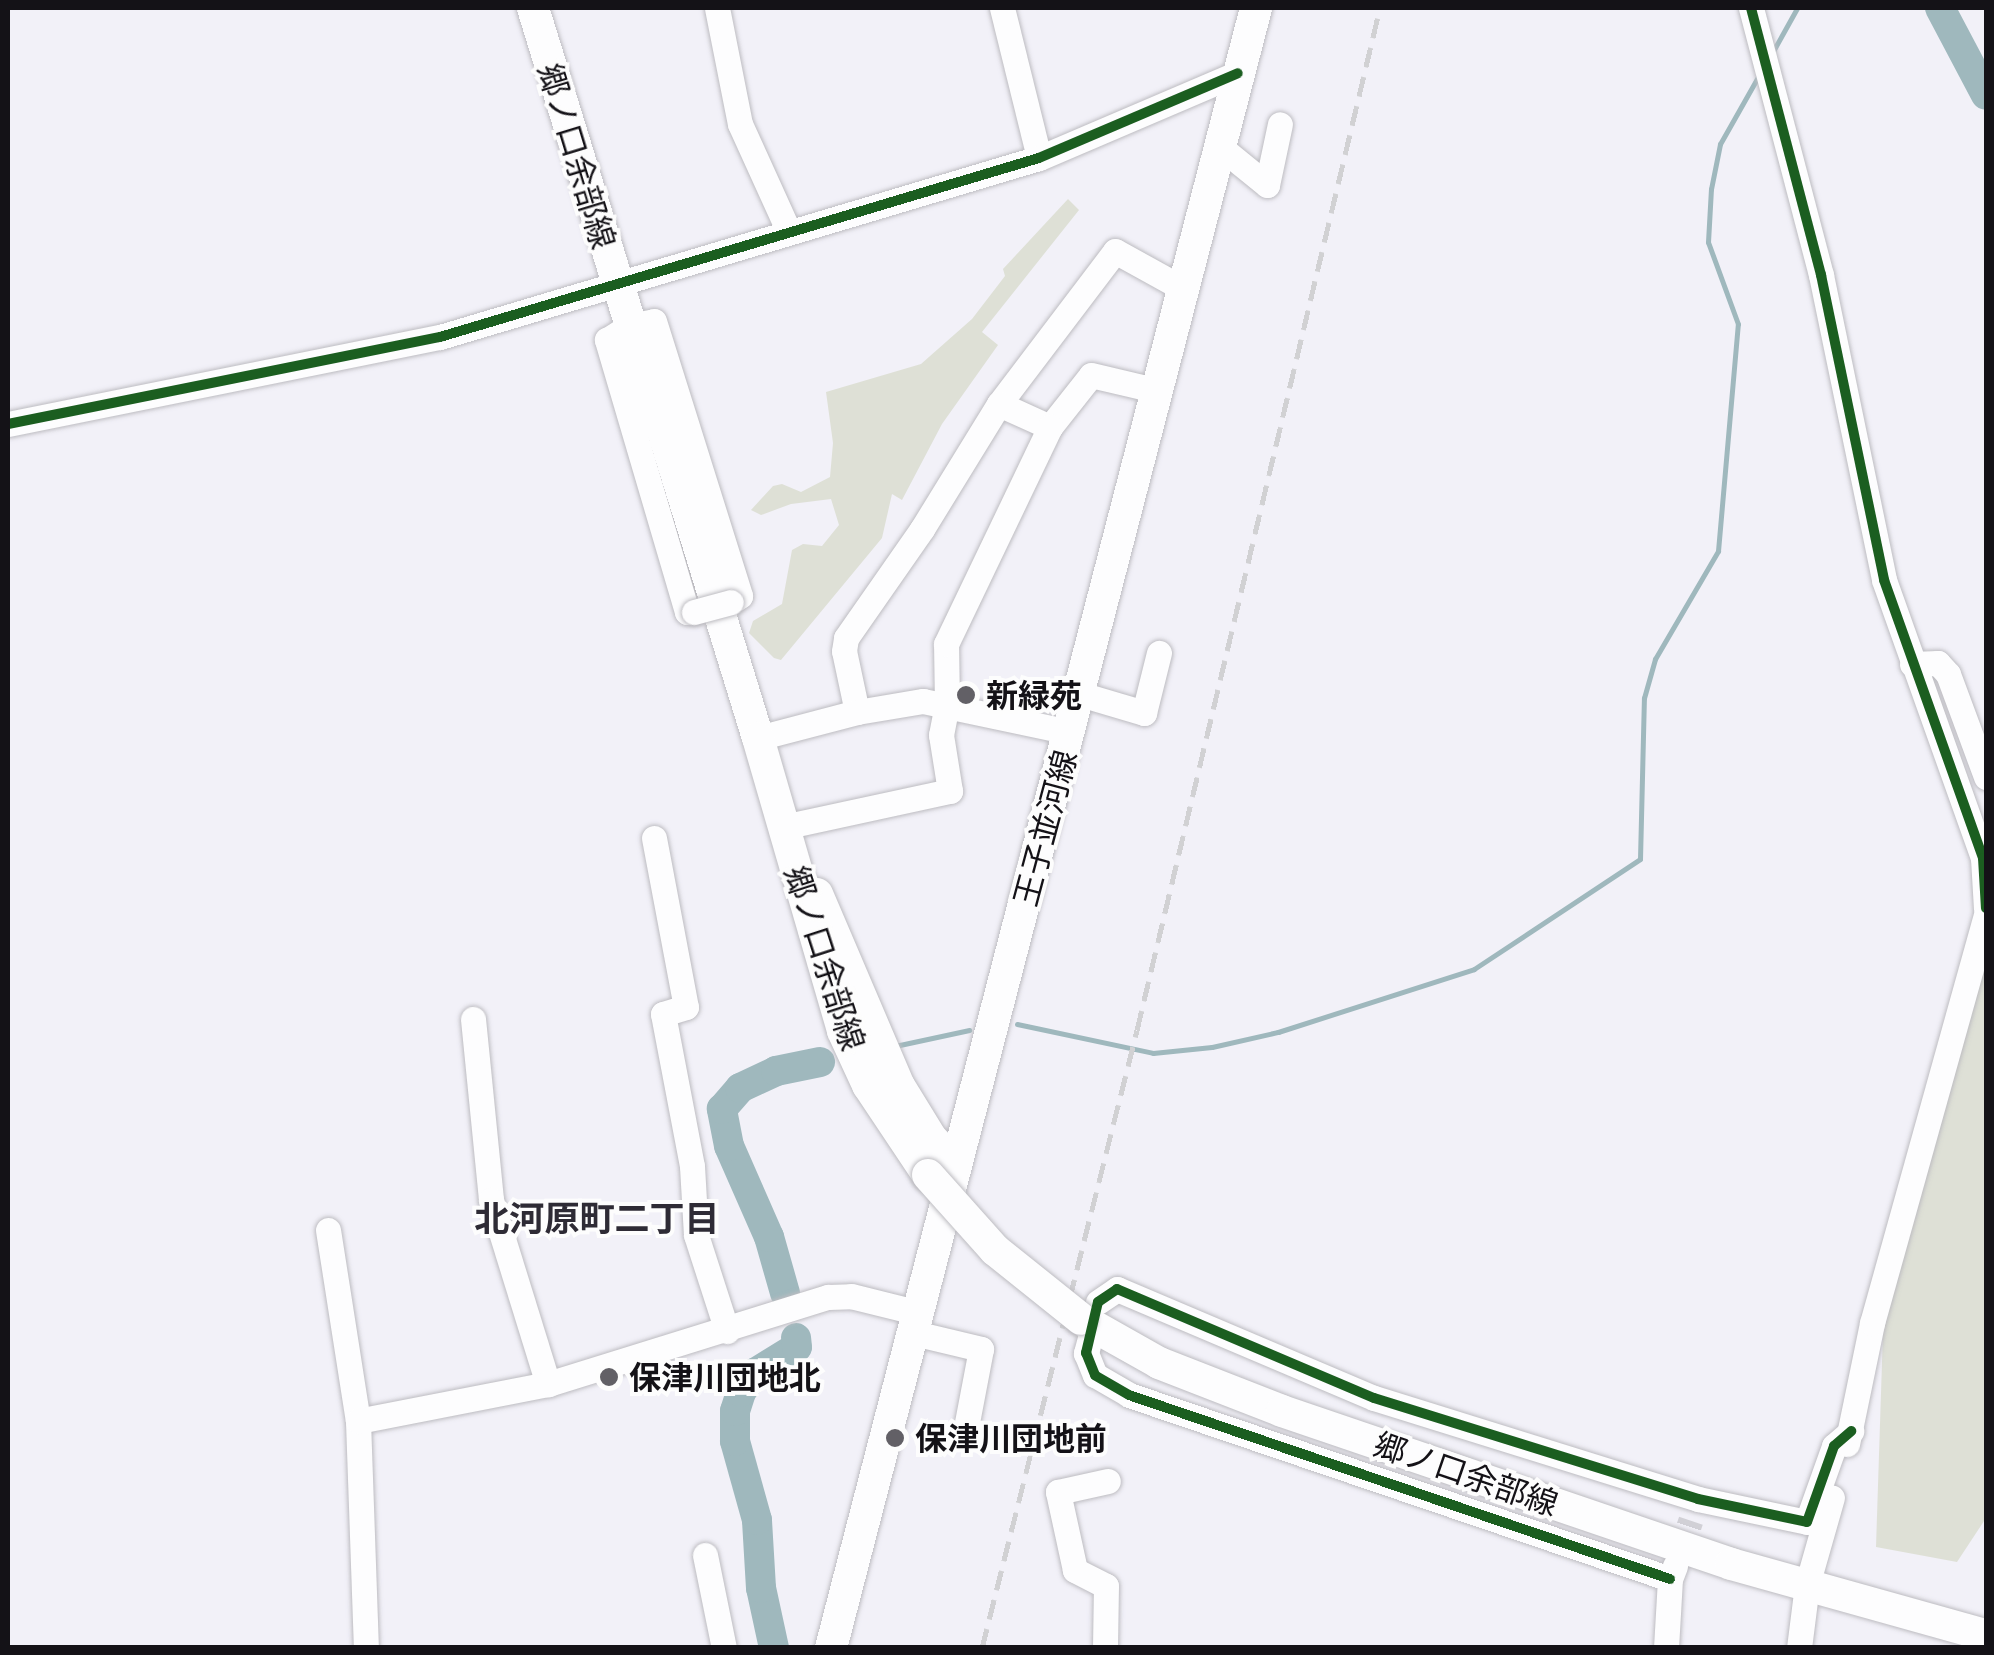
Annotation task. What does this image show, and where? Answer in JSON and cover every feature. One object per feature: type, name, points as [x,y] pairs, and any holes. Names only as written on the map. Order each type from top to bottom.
[{"type":"main road","name":"郷ノ口余部線","points":[[533,8],[614,282],[758,738],[843,1032],[868,1085],[942,1169],[995,1250],[1090,1319],[1159,1362],[1282,1411],[1713,1558],[1986,1635]]},
{"type":"main road","name":"王子並河線","points":[[831,1648],[941,1228],[942,1169],[1070,732],[1256,8]]},
{"type":"main road","points":[[786,835],[831,918],[858,1000],[899,1086],[931,1138],[942,1169]]},
{"type":"main road","points":[[807,910],[796,949],[840,1078],[869,1130],[941,1228]]},
{"type":"street","points":[[717,8],[740,124],[789,232]]},
{"type":"street","points":[[1002,8],[1040,158]]},
{"type":"street","points":[[8,424],[389,350],[1040,158],[1241,64],[1268,8]]},
{"type":"street","points":[[1751,8],[1822,275],[1884,580],[1984,858],[1986,911],[1872,1323],[1851,1432],[1807,1585],[1799,1648]]},
{"type":"street","points":[[1219,146],[1267,185],[1280,124]]},
{"type":"street","points":[[857,712],[844,651],[846,638],[922,528],[998,404],[1115,251],[1182,288]]},
{"type":"street","points":[[654,321],[740,596],[732,602],[687,612],[607,340],[628,326],[654,321]]},
{"type":"street","points":[[786,835],[950,792],[941,735],[947,705],[946,644],[1050,427],[1091,375],[1156,390]]},
{"type":"street","points":[[998,404],[1050,427]]},
{"type":"street","points":[[1080,694],[1144,713],[1159,653]]},
{"type":"street","points":[[1912,664],[1938,663],[1948,674],[1986,778]]},
{"type":"street","points":[[758,738],[857,712],[924,701],[1070,732]]},
{"type":"street","points":[[654,838],[686,1007],[663,1014],[692,1166],[696,1235],[728,1331]]},
{"type":"street","points":[[472,1019],[490,1200],[548,1384]]},
{"type":"street","points":[[328,1230],[358,1421],[366,1648]]},
{"type":"street","points":[[1666,1648],[1674,1570],[1406,1479],[1129,1394],[1095,1375],[1086,1353],[1090,1319],[1117,1289],[1402,1419],[1694,1509],[1807,1522],[1834,1446],[1851,1432]]},
{"type":"street","points":[[358,1421],[548,1384],[828,1297],[851,1296],[981,1348],[965,1433]]},
{"type":"street","points":[[1104,1648],[1106,1586],[1075,1570],[1058,1492],[1108,1481]]},
{"type":"street","points":[[704,1555],[724,1648]]},
{"type":"shaded area","points":[[1068,199],[1079,210],[982,332],[998,345],[942,424],[902,500],[892,494],[882,538],[781,660],[774,658],[749,633],[753,621],[782,604],[792,550],[803,544],[822,546],[839,525],[831,499],[791,504],[761,515],[751,510],[773,486],[782,484],[801,492],[830,477],[833,443],[826,392],[921,364],[972,319],[1005,276],[1003,269]]},
{"type":"shaded area","points":[[1986,930],[1986,1518],[1957,1562],[1876,1547],[1883,1332]]},
{"type":"waterway","points":[[1772,53],[1797,8]]},
{"type":"waterway","points":[[1940,8],[1986,95]]},
{"type":"waterway","points":[[1017,1024],[1153,1053],[1212,1047],[1278,1032],[1474,969],[1640,859],[1644,698],[1655,659],[1718,551],[1738,324],[1708,242],[1711,189],[1720,144],[1759,75]]},
{"type":"waterway","points":[[895,1046],[969,1030]]},
{"type":"waterway","points":[[785,1293],[769,1237],[729,1146],[722,1109],[740,1088],[776,1071],[820,1062]]},
{"type":"waterway","points":[[774,1648],[761,1588],[757,1520],[735,1441],[735,1411],[741,1392],[755,1373],[797,1347],[796,1338]]},
{"type":"tunnel","points":[[1677,1561],[1691,1520]]},
{"type":"railway","points":[[982,1648],[1137,1030],[1380,8]]},
{"type":"cycle path","points":[[1751,8],[1821,275],[1884,580],[1983,858],[1986,908]]},
{"type":"cycle path","points":[[8,424],[440,337],[1039,158],[1238,73]]},
{"type":"cycle path","points":[[1670,1579],[1129,1395],[1095,1375],[1086,1353],[1098,1302],[1117,1289],[1374,1398],[1698,1499],[1807,1522],[1834,1446],[1851,1431]]},
{"type":"place","name":"新緑苑","points":[[966,695]]},
{"type":"place","name":"保津川団地北","points":[[609,1377]]},
{"type":"place","name":"保津川団地前","points":[[895,1438]]},
{"type":"district","name":"北河原町二丁目","points":[[597,1218]]}]
